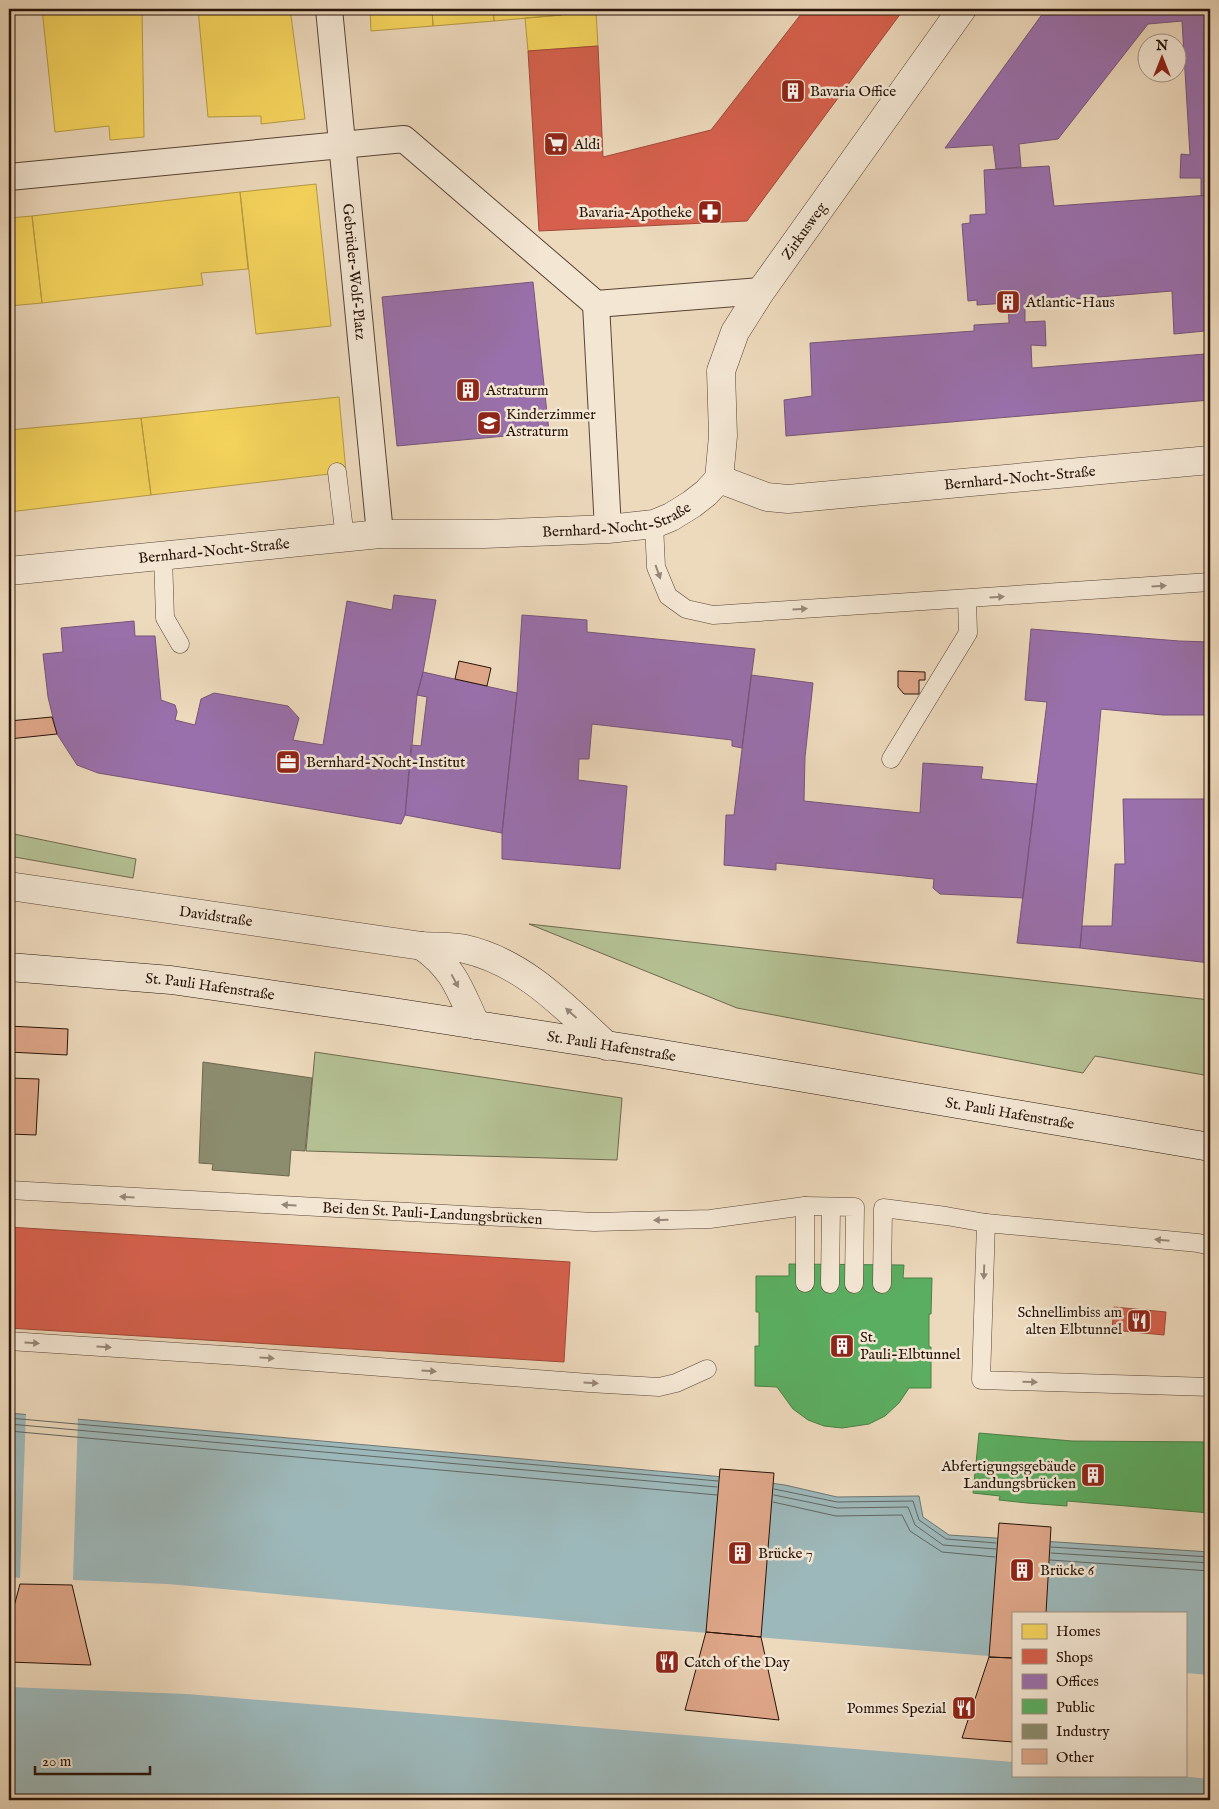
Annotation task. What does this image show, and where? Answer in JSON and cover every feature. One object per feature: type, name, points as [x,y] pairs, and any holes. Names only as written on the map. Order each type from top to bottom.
[{"type":"street","name":"Gebrüder-Wolf-Platz","points":[[329,9],[380,534]]},
{"type":"street","name":"Zirkusweg","points":[[719,479],[723,436],[721,371],[735,332],[761,291],[962,9]]},
{"type":"street","points":[[9,177],[404,139],[596,304],[761,291]]},
{"type":"street","points":[[596,304],[608,529]]},
{"type":"street","name":"Bernhard-Nocht-Straße","points":[[9,571],[380,534],[484,534],[608,529],[654,524],[671,517],[692,504],[719,479],[767,496],[788,499],[1210,460]]},
{"type":"street","name":"Davidstraße","points":[[9,886],[422,946],[462,949],[496,959],[546,990],[607,1046]]},
{"type":"street","points":[[422,946],[435,955],[449,969],[476,1025]]},
{"type":"street","name":"St. Pauli Hafenstraße","points":[[9,967],[171,980],[476,1025],[1210,1147]]},
{"type":"lane","points":[[337,472],[345,538]]},
{"type":"lane","points":[[654,524],[656,567],[668,596],[686,609],[713,615],[1210,582]]},
{"type":"lane","points":[[163,556],[165,618],[180,644]]},
{"type":"lane","points":[[891,760],[968,633],[967,598]]},
{"type":"lane","name":"Bei den St. Pauli-Landungsbrücken","points":[[9,1190],[594,1222],[710,1219],[805,1206],[855,1207],[854,1284]]},
{"type":"lane","points":[[805,1206],[805,1283]]},
{"type":"lane","points":[[830,1284],[831,1206]]},
{"type":"lane","points":[[882,1284],[882,1208],[986,1223],[1198,1243],[1210,1246]]},
{"type":"lane","points":[[986,1223],[982,1380],[1210,1387]]},
{"type":"lane","points":[[9,1341],[659,1387],[676,1383],[707,1370]]},
{"type":"green space","points":[[9,833],[136,859],[133,878],[9,856]]},
{"type":"green space","points":[[529,924],[1210,1000],[1210,1076],[1095,1056],[1083,1073],[737,1008]]},
{"type":"green space","points":[[315,1052],[622,1098],[617,1160],[306,1151]]},
{"type":"water","points":[[9,1413],[724,1477],[785,1485],[837,1497],[919,1496],[923,1517],[949,1535],[1210,1552],[1210,1800],[9,1800]]},
{"type":"pier","points":[[26,1412],[78,1416],[73,1580],[168,1584],[635,1627],[1012,1658],[1012,1762],[187,1694],[9,1687],[9,1577],[20,1578]]},
{"type":"pier","points":[[1186,1673],[1210,1675],[1210,1779],[1180,1776],[1186,1776]]},
{"type":"building: Homes","points":[[42,9],[142,9],[144,137],[110,140],[109,126],[55,132]]},
{"type":"building: Homes","points":[[198,9],[290,9],[305,119],[261,124],[261,116],[208,117]]},
{"type":"building: Homes","points":[[370,9],[432,9],[433,26],[371,31]]},
{"type":"building: Homes","points":[[432,9],[493,9],[494,21],[433,26]]},
{"type":"building: Homes","points":[[493,9],[561,9],[562,15],[494,21]]},
{"type":"building: Homes","points":[[561,9],[607,9],[607,12],[596,12],[598,46],[528,51],[525,18],[562,15]]},
{"type":"building: Homes","points":[[607,9],[643,9],[607,12]]},
{"type":"building: Homes","points":[[316,184],[331,326],[256,334],[240,192]]},
{"type":"building: Homes","points":[[240,192],[248,269],[201,273],[203,285],[42,303],[32,216]]},
{"type":"building: Homes","points":[[32,216],[42,303],[9,306],[9,218]]},
{"type":"building: Homes","points":[[339,397],[346,472],[151,495],[141,418]]},
{"type":"building: Homes","points":[[141,418],[151,495],[9,512],[9,430]]},
{"type":"building: Shops","name":"Bavaria Office","points":[[805,9],[904,9],[747,221],[539,231],[528,51],[598,46],[603,157],[711,130]]},
{"type":"building: Shops","points":[[9,1227],[570,1262],[564,1362],[9,1328]]},
{"type":"building: Shops","name":"Schnellimbiss am alten Elbtunnel","points":[[1114,1307],[1166,1312],[1164,1335],[1112,1330]]},
{"type":"building: Offices","points":[[1046,9],[1210,9],[1210,195],[1201,196],[1201,178],[1180,178],[1181,154],[1190,155],[1186,82],[1186,32],[1183,32],[1182,21],[1148,24],[1142,32],[1136,32],[1136,39],[1058,139],[1019,144],[1021,167],[996,169],[993,145],[945,148]]},
{"type":"building: Offices","name":"Atlantic-Haus","points":[[1049,166],[1054,206],[1210,195],[1210,400],[786,436],[784,400],[812,396],[810,343],[974,331],[974,325],[1009,323],[1008,303],[977,305],[977,300],[968,301],[962,224],[970,223],[970,215],[986,214],[984,170]],"holes":[[[1172,291],[1174,334],[1205,331],[1205,354],[1032,368],[1031,345],[1046,346],[1045,321],[1025,322],[1025,303]]]},
{"type":"building: Offices","name":"Astraturm","points":[[533,282],[549,432],[397,446],[382,297]]},
{"type":"building: Offices","points":[[394,595],[436,600],[417,695],[405,815],[401,824],[98,773],[77,765],[57,734],[48,697],[43,654],[63,652],[61,628],[134,621],[135,636],[155,636],[161,700],[175,705],[177,712],[175,720],[195,725],[201,699],[214,693],[288,706],[299,718],[293,740],[323,745],[347,601],[392,610]]},
{"type":"building: Offices","points":[[522,615],[587,620],[587,632],[755,649],[742,748],[732,746],[732,740],[592,724],[589,759],[579,759],[578,780],[627,786],[620,869],[502,859],[502,833],[517,693]]},
{"type":"building: Offices","points":[[1031,629],[1210,642],[1210,715],[1163,715],[1101,709],[1080,948],[1017,943],[1047,702],[1025,700]]},
{"type":"building: Offices","points":[[423,672],[517,693],[502,833],[405,815],[411,745],[421,746],[427,697],[417,695]]},
{"type":"building: Offices","points":[[751,675],[813,683],[805,757],[804,801],[920,813],[923,763],[983,767],[981,779],[1037,784],[1023,898],[940,894],[933,888],[934,879],[776,863],[776,870],[724,865],[726,815],[734,815]]},
{"type":"building: Offices","points":[[1123,799],[1210,799],[1210,963],[1080,948],[1082,926],[1112,926],[1115,864],[1125,864]]},
{"type":"building: Public","name":"St. Pauli-Elbtunnel","points":[[789,1264],[904,1265],[903,1278],[932,1278],[931,1314],[929,1314],[931,1388],[909,1388],[899,1403],[885,1416],[869,1424],[842,1428],[824,1426],[808,1420],[793,1409],[777,1387],[755,1386],[755,1346],[759,1346],[759,1312],[756,1312],[756,1276],[789,1276]]},
{"type":"building: Public","name":"Abfertigungsgebäude Landungsbrücken","points":[[979,1433],[1072,1441],[1210,1442],[1210,1513],[1067,1501],[1067,1506],[1027,1503],[999,1500],[1000,1496],[973,1493]]},
{"type":"building: Industry","points":[[203,1062],[312,1078],[305,1151],[291,1150],[289,1176],[212,1170],[213,1164],[199,1163]]},
{"type":"building: Other","points":[[459,661],[491,668],[487,686],[455,679]]},
{"type":"building: Other","points":[[898,671],[925,672],[925,680],[919,680],[919,694],[904,694],[898,687]]},
{"type":"building: Other","points":[[52,717],[57,734],[9,739],[9,721]]},
{"type":"building: Other","points":[[9,1026],[68,1029],[67,1055],[9,1052]]},
{"type":"building: Other","points":[[9,1078],[39,1079],[36,1135],[9,1134]]},
{"type":"building: Other","name":"Brücke 7","points":[[720,1469],[774,1473],[761,1637],[706,1632]]},
{"type":"building: Other","name":"Brücke 6","points":[[999,1523],[1051,1527],[1046,1612],[1012,1612],[1012,1658],[989,1657]]},
{"type":"building: Other","points":[[20,1584],[72,1585],[91,1665],[9,1662],[9,1625]]},
{"type":"building: Other","points":[[706,1632],[761,1637],[779,1720],[685,1710]]},
{"type":"building: Other","points":[[989,1657],[1012,1658],[1012,1742],[962,1738]]},
{"type":"place","name":"Bavaria Office","points":[[793,91]]},
{"type":"place","name":"Aldi","points":[[556,144]]},
{"type":"place","name":"Bavaria-Apotheke","points":[[710,212]]},
{"type":"place","name":"Atlantic-Haus","points":[[1008,302]]},
{"type":"place","name":"Astraturm","points":[[468,390]]},
{"type":"place","name":"Kinderzimmer Astraturm","points":[[489,423]]},
{"type":"place","name":"Bernhard-Nocht-Institut","points":[[288,762]]},
{"type":"place","name":"Schnellimbiss am alten Elbtunnel","points":[[1139,1321]]},
{"type":"place","name":"St. Pauli-Elbtunnel","points":[[842,1346]]},
{"type":"place","name":"Abfertigungsgebäude Landungsbrücken","points":[[1093,1475]]},
{"type":"place","name":"Brücke 7","points":[[740,1553]]},
{"type":"place","name":"Brücke 6","points":[[1022,1570]]},
{"type":"place","name":"Catch of the Day","points":[[667,1662]]},
{"type":"place","name":"Pommes Spezial","points":[[964,1708]]}]
